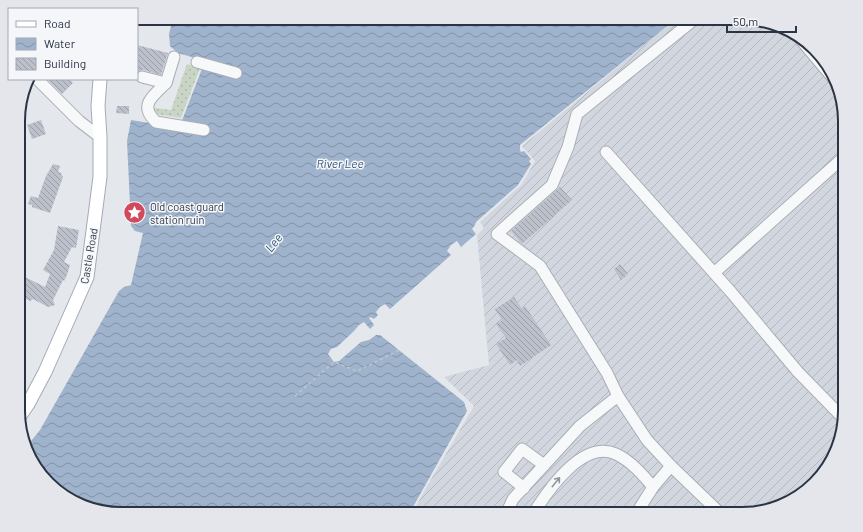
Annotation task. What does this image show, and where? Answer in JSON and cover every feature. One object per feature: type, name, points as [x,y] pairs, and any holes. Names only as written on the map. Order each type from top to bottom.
[{"type":"main road","name":"Castle Road","points":[[25,408],[45,372],[87,277],[100,177],[98,106],[100,80]]},
{"type":"street","points":[[687,25],[577,114],[568,147],[552,185],[497,234],[540,266],[607,373],[618,396],[647,440],[671,466],[714,507]]},
{"type":"street","points":[[174,57],[166,83],[147,103],[147,108],[152,119],[156,122],[204,130]]},
{"type":"street","points":[[197,62],[236,73]]},
{"type":"street","points":[[142,77],[166,83]]},
{"type":"street","points":[[38,80],[80,121],[100,136]]},
{"type":"street","points":[[606,152],[714,273],[798,372],[838,412]]},
{"type":"street","points":[[714,273],[838,162]]},
{"type":"street","points":[[510,507],[513,500],[580,426],[618,396]]},
{"type":"street","points":[[524,488],[504,472],[522,449],[544,465]]},
{"type":"street","points":[[539,507],[557,481],[571,466],[585,457],[601,451],[616,454],[626,460],[653,486]]},
{"type":"street","points":[[640,507],[653,486],[671,466]]},
{"type":"path","points":[[295,396],[334,362],[357,371],[400,350]]},
{"type":"shaded area","points":[[669,25],[742,25],[767,28],[790,38],[810,53],[825,73],[831,85],[835,96],[838,115],[838,417],[835,436],[831,447],[825,459],[810,479],[790,494],[778,500],[767,504],[748,507],[416,507],[474,406],[444,377],[489,365],[477,235],[484,228],[480,222],[522,184],[535,161],[522,146]]},
{"type":"green space","points":[[187,64],[200,68],[181,118],[155,114],[152,109],[154,108],[171,110]]},
{"type":"water","name":"River Lee","points":[[171,25],[668,25],[520,145],[521,152],[524,151],[531,159],[529,161],[531,164],[518,185],[476,222],[472,229],[476,234],[461,247],[457,241],[451,245],[447,251],[451,255],[390,309],[385,304],[376,312],[378,315],[374,319],[369,318],[374,325],[370,329],[364,322],[337,347],[331,349],[328,354],[334,362],[339,361],[361,342],[369,340],[376,335],[380,335],[464,402],[467,411],[413,507],[109,506],[96,504],[85,500],[68,491],[49,474],[35,453],[30,442],[40,430],[119,291],[124,287],[131,285],[143,233],[135,231],[131,226],[127,141],[131,120],[204,132],[181,123],[203,66],[236,70],[178,53],[170,46],[169,34]]},
{"type":"building","points":[[138,45],[168,53],[161,75],[143,70],[138,72]]},
{"type":"building","points":[[48,80],[70,80],[73,83],[62,94]]},
{"type":"building","points":[[117,106],[129,106],[129,114],[116,113]]},
{"type":"building","points":[[41,120],[46,134],[32,139],[27,125]]},
{"type":"building","points":[[53,164],[60,166],[58,172],[62,173],[61,175],[63,177],[50,213],[32,207],[32,205],[28,204],[31,196],[38,198],[46,176]]},
{"type":"building","points":[[560,187],[572,200],[522,244],[511,231]]},
{"type":"building","points":[[58,226],[79,230],[76,248],[72,247],[64,262],[70,265],[67,275],[53,300],[55,305],[48,307],[33,299],[30,301],[25,298],[25,277],[45,287],[50,274],[43,270],[54,250]]},
{"type":"building","points":[[620,264],[628,274],[621,280],[614,269]]},
{"type":"building","points":[[514,297],[522,309],[525,306],[551,345],[520,366],[517,360],[510,365],[496,344],[506,338],[496,324],[502,320],[495,309]]},
{"type":"place","name":"Old coast guard station ruin","points":[[135,213]]},
{"type":"water label","name":"Lee","points":[[274,243]]}]
